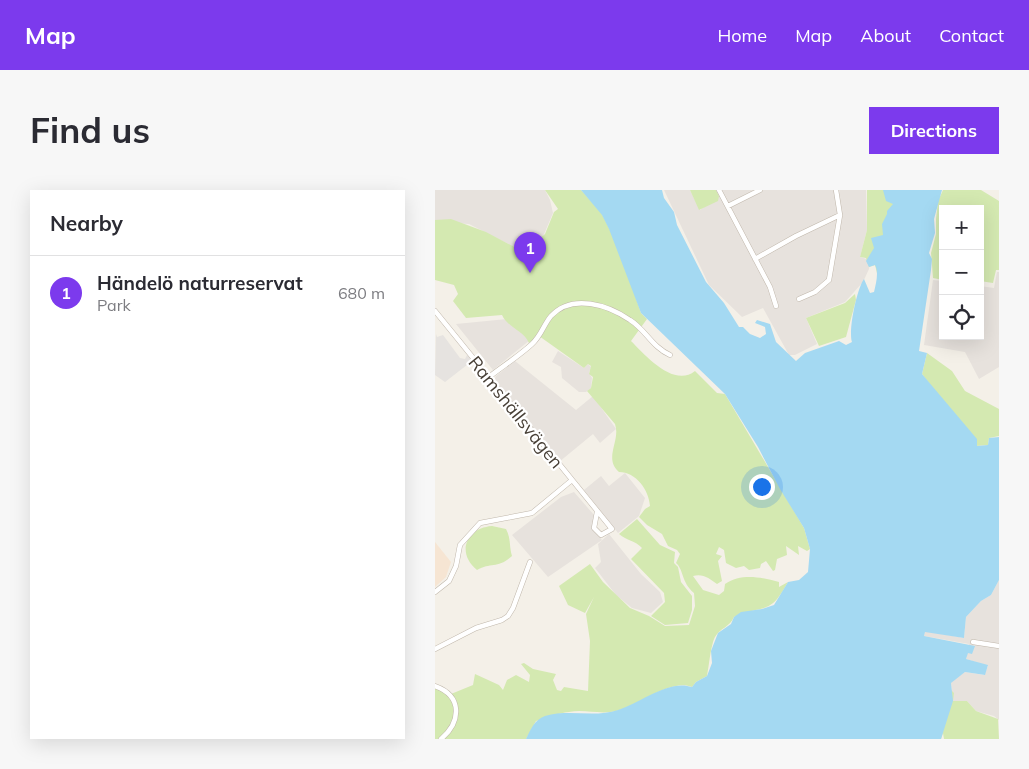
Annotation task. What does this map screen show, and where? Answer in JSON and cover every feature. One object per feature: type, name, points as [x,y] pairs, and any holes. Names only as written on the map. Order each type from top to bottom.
[{"type":"street","points":[[719,190],[770,287],[776,306]]},
{"type":"street","points":[[728,206],[760,190]]},
{"type":"street","points":[[799,299],[820,289],[829,280],[840,214],[836,190]]},
{"type":"street","points":[[755,259],[840,214]]},
{"type":"street","points":[[489,377],[533,343],[552,314],[573,304],[590,304],[614,310],[642,329],[655,346],[670,355]]},
{"type":"street","name":"Ramshällsvägen","points":[[435,311],[612,529],[601,535],[594,528],[597,512]]},
{"type":"street","points":[[435,592],[449,582],[456,566],[460,545],[480,523],[532,513],[572,480]]},
{"type":"street","points":[[435,650],[476,628],[503,620],[508,616],[513,608],[529,562]]},
{"type":"street","points":[[973,642],[999,646]]},
{"type":"street","points":[[435,686],[448,692],[455,705],[455,722],[441,739]]},
{"type":"shaded area","points":[[435,190],[545,190],[553,213],[539,246],[541,248],[538,251],[524,252],[469,224],[435,222]]},
{"type":"shaded area","points":[[664,190],[690,190],[700,210],[719,196],[716,190],[866,190],[867,230],[860,257],[870,260],[869,269],[863,282],[845,302],[806,318],[817,344],[795,355],[789,355],[763,308],[742,317],[709,285]]},
{"type":"shaded area","points":[[997,272],[999,272],[999,367],[979,379],[965,352],[924,345],[933,280],[939,281],[939,340],[984,340],[984,287],[994,288]]},
{"type":"shaded area","points":[[507,319],[530,340],[493,370],[456,324]]},
{"type":"shaded area","points":[[436,334],[437,337],[443,335],[460,358],[465,359],[467,355],[472,361],[445,382],[435,375]]},
{"type":"shaded area","points":[[558,351],[584,368],[588,364],[591,367],[589,373],[592,378],[591,388],[586,392],[579,392],[562,378],[561,367],[552,362]]},
{"type":"shaded area","points":[[515,361],[576,410],[593,396],[616,429],[600,443],[593,434],[559,462],[494,381],[496,376]]},
{"type":"shaded area","points":[[625,473],[645,498],[639,516],[618,533],[584,490],[601,476],[609,486]]},
{"type":"shaded area","points":[[574,492],[594,515],[592,528],[602,540],[548,577],[512,535],[561,497]]},
{"type":"shaded area","points":[[609,534],[641,574],[660,592],[663,602],[651,613],[632,608],[616,595],[595,568],[601,562],[598,544]]},
{"type":"shaded area","points":[[435,542],[451,562],[446,577],[435,587]]},
{"type":"shaded area","points":[[999,580],[999,720],[994,716],[976,711],[967,701],[953,701],[951,683],[953,680],[965,672],[984,675],[988,666],[966,659],[969,644],[924,636],[925,631],[964,638],[966,617],[981,601],[991,595]]},
{"type":"green space","points":[[545,190],[581,190],[601,212],[619,248],[641,313],[647,319],[631,341],[652,362],[669,373],[678,376],[687,375],[695,371],[717,393],[725,394],[804,528],[810,549],[807,551],[798,546],[799,555],[786,546],[787,555],[777,559],[775,570],[773,571],[766,561],[761,564],[760,568],[749,570],[744,566],[736,568],[726,563],[724,550],[719,547],[716,554],[722,556],[718,561],[722,581],[717,584],[703,576],[693,576],[703,590],[719,595],[724,591],[725,584],[738,578],[751,577],[779,582],[779,587],[788,582],[771,605],[734,617],[717,634],[712,645],[707,676],[696,682],[692,687],[684,685],[674,686],[616,711],[575,711],[536,721],[526,739],[435,739],[435,688],[451,694],[473,685],[475,674],[499,685],[503,690],[507,680],[516,675],[529,682],[530,675],[521,664],[524,663],[533,669],[556,674],[553,680],[557,690],[561,691],[564,687],[588,691],[590,641],[586,614],[594,597],[585,613],[568,605],[559,586],[590,564],[603,582],[630,608],[649,616],[665,626],[689,625],[695,606],[694,593],[687,585],[676,563],[680,554],[677,550],[668,546],[662,534],[647,525],[639,517],[650,506],[644,488],[631,475],[619,472],[614,467],[612,455],[616,437],[615,424],[587,391],[591,388],[593,377],[589,374],[591,366],[588,364],[584,368],[539,336],[529,343],[502,315],[466,318],[453,301],[458,294],[454,285],[435,280],[435,220],[451,219],[486,232],[524,252],[538,251],[540,247],[536,242],[545,234],[554,212],[558,209]]},
{"type":"green space","points":[[690,190],[716,190],[719,196],[718,201],[699,210]]},
{"type":"green space","points":[[867,190],[899,190],[877,273],[875,265],[869,267],[866,258],[860,257],[867,230]]},
{"type":"green space","points":[[943,190],[981,190],[999,201],[999,270],[996,270],[993,283],[984,282],[984,205],[939,205],[939,279],[933,278],[931,253],[936,234],[938,201]]},
{"type":"green space","points":[[855,294],[856,300],[846,337],[819,346],[806,318],[845,303]]},
{"type":"green space","points":[[927,353],[952,371],[965,391],[999,409],[999,436],[989,438],[988,445],[976,446],[922,374]]},
{"type":"green space","points":[[637,519],[660,545],[675,552],[674,563],[678,567],[681,582],[692,596],[692,610],[688,623],[665,625],[651,616],[665,602],[664,593],[631,559],[642,548],[637,543],[619,534]]},
{"type":"green space","points":[[492,526],[506,529],[512,556],[503,563],[486,566],[477,570],[467,556],[467,542],[476,531]]},
{"type":"green space","points":[[951,690],[954,693],[953,701],[967,701],[976,711],[998,719],[999,739],[944,739],[943,733],[941,739],[931,739]]},
{"type":"water","points":[[581,190],[662,190],[664,198],[674,212],[677,225],[706,282],[724,303],[739,327],[743,327],[750,334],[760,338],[766,334],[765,327],[755,323],[757,320],[770,324],[776,342],[796,361],[805,353],[839,341],[846,345],[852,342],[852,320],[861,284],[864,279],[870,293],[874,292],[876,282],[877,271],[875,265],[869,267],[866,261],[874,248],[871,238],[883,235],[882,224],[887,211],[893,204],[886,201],[883,190],[942,190],[934,219],[935,233],[929,253],[932,259],[931,270],[919,351],[927,353],[922,374],[977,439],[977,446],[988,445],[989,438],[999,437],[999,580],[991,595],[981,601],[966,617],[964,638],[925,632],[924,636],[975,646],[972,654],[968,653],[966,659],[988,665],[985,675],[965,672],[951,683],[953,701],[941,739],[526,739],[535,722],[545,716],[563,713],[591,714],[609,712],[627,707],[664,689],[683,685],[692,687],[696,682],[707,676],[712,663],[711,651],[718,633],[731,624],[734,617],[741,612],[774,605],[788,582],[799,580],[808,572],[810,549],[804,528],[780,489],[758,447],[725,394],[641,313],[609,229],[602,215]]},
{"type":"place","name":"Händelö naturreservat","points":[[530,273]]}]
